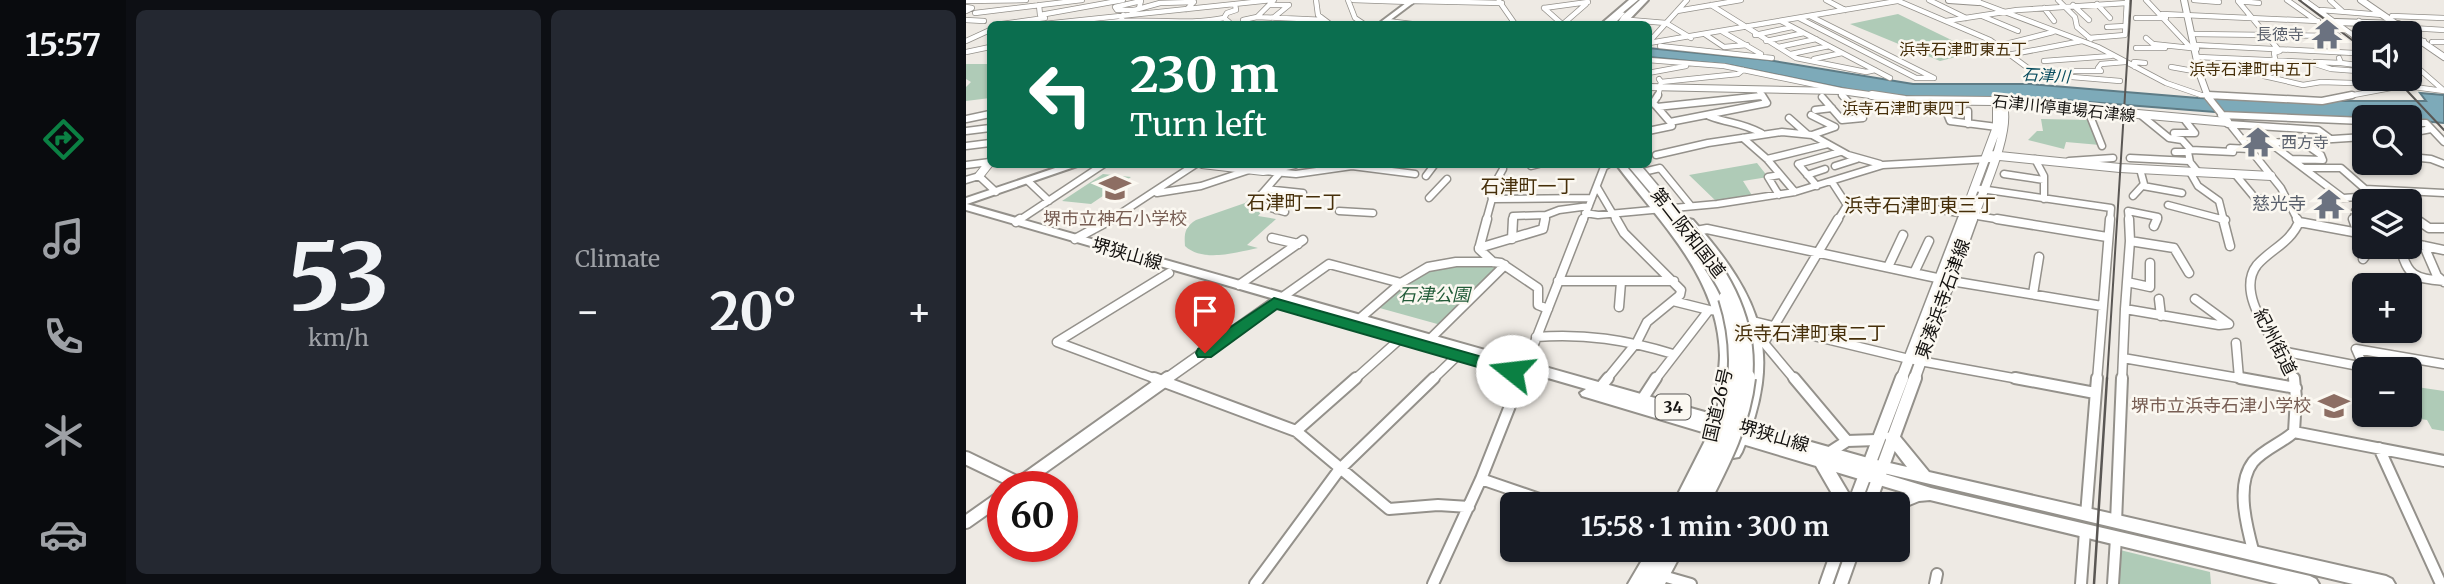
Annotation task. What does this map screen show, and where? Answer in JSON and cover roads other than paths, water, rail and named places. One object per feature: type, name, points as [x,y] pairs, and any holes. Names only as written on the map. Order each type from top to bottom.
[{"type":"highway","points":[[1608,21],[1621,7],[1637,2],[1640,8],[1623,21]]},
{"type":"highway","name":"国道26号","points":[[1626,168],[1699,262],[1729,345],[1728,366],[1716,426],[1702,464],[1687,492]]},
{"type":"highway","name":"第二阪和国道","points":[[1626,168],[1708,266],[1728,302],[1735,329],[1737,360],[1729,407],[1715,446],[1688,492]]},
{"type":"highway","name":"国道26号","points":[[1639,168],[1684,207],[1696,231],[1723,262],[1736,284],[1760,343],[1756,376],[1743,432],[1708,492]]},
{"type":"highway","name":"第二阪和国道","points":[[1639,168],[1715,263],[1730,287],[1745,328],[1747,375],[1741,409],[1728,450],[1707,492]]},
{"type":"highway","points":[[1636,584],[1649,562]]},
{"type":"highway","points":[[1659,581],[1669,562]]},
{"type":"main road","points":[[2361,0],[2393,21]]},
{"type":"main road","points":[[2369,0],[2400,21]]},
{"type":"main road","points":[[1387,21],[1413,1]]},
{"type":"main road","points":[[2422,37],[2444,57]]},
{"type":"main road","points":[[2422,38],[2444,51]]},
{"type":"main road","name":"石津川停車場石津線","points":[[1652,86],[1660,83],[1760,93],[2001,102],[2228,123]]},
{"type":"main road","points":[[966,201],[1067,168]]},
{"type":"main road","points":[[1252,168],[1263,171],[1277,168]]},
{"type":"main road","name":"堺狭山線","points":[[966,207],[1238,285],[1278,301],[1400,339],[1643,398],[1716,426]]},
{"type":"main road","name":"堺狭山線","points":[[966,215],[1169,273],[1429,340],[1523,370],[1874,471],[1931,494],[2116,538],[2260,577],[2310,584]]},
{"type":"main road","points":[[1885,438],[1924,477]]},
{"type":"main road","points":[[1825,456],[1842,492]]},
{"type":"main road","name":"堺狭山線","points":[[1874,471],[1924,477],[2386,584]]},
{"type":"main road","points":[[1910,498],[1931,494]]},
{"type":"street","points":[[966,1],[1026,0]]},
{"type":"street","points":[[1046,21],[1060,12],[1123,0]]},
{"type":"street","points":[[1316,0],[1318,15],[1324,20]]},
{"type":"street","points":[[1360,21],[1355,18],[1351,0],[1500,2],[1513,21]]},
{"type":"street","points":[[1652,39],[1687,0]]},
{"type":"street","points":[[1704,0],[1725,3]]},
{"type":"street","points":[[1677,11],[1741,0]]},
{"type":"street","points":[[1826,0],[1845,10]]},
{"type":"street","points":[[1836,0],[1853,8]]},
{"type":"street","points":[[1855,0],[1867,6]]},
{"type":"street","points":[[1652,43],[1691,38],[1883,1],[1896,0],[1946,20],[2127,1],[2125,35],[2089,38]]},
{"type":"street","points":[[1928,0],[1966,18]]},
{"type":"street","points":[[1949,0],[1975,1],[2098,47],[2184,91],[2208,96],[2322,102],[2364,91]]},
{"type":"street","points":[[2058,0],[2075,17],[2077,27],[2098,47]]},
{"type":"street","points":[[2146,0],[2194,47]]},
{"type":"street","points":[[2184,0],[2198,57],[2199,81],[2221,114],[2271,176],[2299,222],[2352,232]]},
{"type":"street","points":[[2194,0],[2219,2]]},
{"type":"street","points":[[2193,34],[2338,37],[2287,0]]},
{"type":"street","points":[[2304,0],[2352,33]]},
{"type":"street","points":[[2330,0],[2358,21]]},
{"type":"street","points":[[1141,1],[1137,9],[1117,10],[1115,7],[1141,1]]},
{"type":"street","points":[[1257,18],[1270,1]]},
{"type":"street","points":[[1107,21],[1179,9],[1235,4],[1270,1],[1289,5],[1273,18]]},
{"type":"street","points":[[1559,21],[1544,8],[1589,1]]},
{"type":"street","points":[[1566,21],[1589,1]]},
{"type":"street","points":[[2136,15],[2190,16],[2253,21],[2287,26],[2258,1],[2238,1],[2253,21],[2278,49]]},
{"type":"street","points":[[966,14],[1059,3],[1087,2],[1097,6]]},
{"type":"street","points":[[1067,5],[1070,7],[1087,2]]},
{"type":"street","points":[[1039,5],[1040,15],[1046,21],[1100,18],[1160,3],[1194,2],[1186,9]]},
{"type":"street","points":[[1059,3],[1060,12]]},
{"type":"street","points":[[1225,18],[1227,13],[1236,10],[1235,4]]},
{"type":"street","points":[[2097,4],[2110,18]]},
{"type":"street","points":[[1711,5],[1747,27],[1755,35],[1790,54],[1866,72],[1875,70]]},
{"type":"street","points":[[2073,5],[2088,20]]},
{"type":"street","points":[[974,14],[991,6]]},
{"type":"street","points":[[1198,21],[1205,7]]},
{"type":"street","points":[[2044,8],[2054,21]]},
{"type":"street","points":[[2143,8],[2155,8]]},
{"type":"street","points":[[1175,19],[1179,9]]},
{"type":"street","points":[[2318,10],[2383,15]]},
{"type":"street","points":[[1289,19],[1298,11]]},
{"type":"street","points":[[1046,21],[1086,12]]},
{"type":"street","points":[[1014,13],[1015,17],[1040,15]]},
{"type":"street","points":[[966,14],[984,21]]},
{"type":"street","points":[[1113,16],[1184,21]]},
{"type":"street","points":[[1211,21],[1238,16]]},
{"type":"street","points":[[1799,18],[1916,78],[1934,78],[1810,16]]},
{"type":"street","points":[[1981,16],[2018,31]]},
{"type":"street","points":[[2392,16],[2444,18]]},
{"type":"street","points":[[1096,21],[1100,18]]},
{"type":"street","points":[[1225,18],[1228,21]]},
{"type":"street","points":[[1243,20],[1324,20]]},
{"type":"street","points":[[1946,20],[1944,21],[1990,40],[2036,74],[2120,81]]},
{"type":"street","points":[[1781,21],[1890,78]]},
{"type":"street","points":[[2253,21],[2318,21]]},
{"type":"street","points":[[1652,22],[1666,23],[1691,38]]},
{"type":"street","points":[[2336,22],[2352,22]]},
{"type":"street","points":[[2107,27],[2125,26]]},
{"type":"street","points":[[1755,35],[1792,27]]},
{"type":"street","points":[[2422,29],[2444,30]]},
{"type":"street","points":[[1998,46],[2056,31]]},
{"type":"street","points":[[1723,32],[1761,54]]},
{"type":"street","points":[[966,41],[987,33]]},
{"type":"street","points":[[1766,41],[1804,33]]},
{"type":"street","points":[[2229,34],[2234,47]]},
{"type":"street","points":[[966,35],[982,35],[987,39]]},
{"type":"street","points":[[1706,35],[1724,47],[1747,45]]},
{"type":"street","points":[[2307,36],[2324,51]]},
{"type":"street","points":[[2146,38],[2149,43],[2165,45],[2352,53]]},
{"type":"street","points":[[1778,47],[1816,39]]},
{"type":"street","points":[[2008,55],[2082,41]]},
{"type":"street","points":[[2298,41],[2311,50],[2318,61]]},
{"type":"street","points":[[2422,42],[2444,42]]},
{"type":"street","points":[[1652,45],[1772,58]]},
{"type":"street","points":[[2136,48],[2165,50],[2165,45]]},
{"type":"street","points":[[1790,54],[1829,46]]},
{"type":"street","points":[[966,52],[987,48]]},
{"type":"street","points":[[2278,49],[2280,51],[2274,54],[2274,59],[2257,65],[2276,71],[2264,76],[2299,85],[2352,81]]},
{"type":"street","points":[[2303,50],[2318,61],[2340,60],[2352,63]]},
{"type":"street","points":[[1810,60],[1842,53]]},
{"type":"street","points":[[1724,66],[1734,54]]},
{"type":"street","points":[[2044,61],[2113,56]]},
{"type":"street","points":[[2198,57],[2309,62],[2331,69],[2352,70]]},
{"type":"street","points":[[1829,64],[1853,59]]},
{"type":"street","points":[[1652,60],[1724,66],[1842,95],[1863,118],[1842,120],[1823,99],[1842,95]]},
{"type":"street","points":[[1886,63],[1899,60]]},
{"type":"street","points":[[2068,71],[2101,71],[2098,68],[2101,64],[2125,62]]},
{"type":"street","points":[[2135,67],[2134,62],[2145,63]]},
{"type":"street","points":[[1652,73],[1689,65]]},
{"type":"street","points":[[2171,67],[2199,72]]},
{"type":"street","points":[[1652,130],[1672,126],[1653,103],[1658,97],[1660,83],[1738,74],[1743,70]]},
{"type":"street","points":[[2422,72],[2443,90]]},
{"type":"street","points":[[2422,89],[2443,90]]},
{"type":"street","points":[[1652,112],[1760,93],[1767,103],[1670,122]]},
{"type":"street","points":[[1720,100],[1730,110]]},
{"type":"street","points":[[1854,109],[1911,109],[1905,100]]},
{"type":"street","points":[[1942,101],[1950,121],[1997,127]]},
{"type":"street","name":"東湊浜寺石津線","points":[[1915,359],[1938,278],[1968,216],[2004,127],[2004,106],[2001,102],[1997,105],[1997,127],[1990,157]]},
{"type":"street","points":[[1656,155],[1761,133],[1810,134],[1835,127],[1813,112],[1832,108]]},
{"type":"street","points":[[1968,111],[1968,124]]},
{"type":"street","points":[[2088,111],[2102,146]]},
{"type":"street","points":[[966,118],[987,114]]},
{"type":"street","points":[[2221,114],[2352,120]]},
{"type":"street","points":[[1709,116],[1725,122],[1741,122],[1761,133]]},
{"type":"street","points":[[2142,116],[2166,138],[2179,138]]},
{"type":"street","points":[[1789,118],[1840,152],[1883,165]]},
{"type":"street","points":[[2184,119],[2195,133],[2174,133],[2190,151],[2189,161],[2198,186],[2218,201],[2230,246]]},
{"type":"street","points":[[1725,122],[1767,159],[1795,192]]},
{"type":"street","points":[[2228,123],[2318,130],[2329,138]]},
{"type":"street","points":[[2422,123],[2426,123],[2444,142]]},
{"type":"street","points":[[2275,127],[2283,134]]},
{"type":"street","points":[[966,131],[987,128]]},
{"type":"street","points":[[2422,130],[2431,129]]},
{"type":"street","points":[[2352,138],[2270,143],[2343,198],[2352,197]]},
{"type":"street","points":[[2292,159],[2323,160],[2321,155],[2301,141]]},
{"type":"street","points":[[966,146],[987,143]]},
{"type":"street","points":[[1767,159],[1828,144]]},
{"type":"street","points":[[2175,152],[2233,152],[2230,148],[2250,149]]},
{"type":"street","points":[[1817,186],[1798,164],[1840,152]]},
{"type":"street","points":[[1492,199],[1589,206],[1612,214],[1779,195],[1832,182],[1883,165],[1990,157],[2271,176]]},
{"type":"street","points":[[2063,161],[2113,158]]},
{"type":"street","points":[[2130,158],[2189,161]]},
{"type":"street","points":[[1835,166],[1857,159]]},
{"type":"street","points":[[2035,159],[2044,180],[2044,199]]},
{"type":"street","points":[[2311,159],[2321,168]]},
{"type":"street","points":[[2422,159],[2444,164]]},
{"type":"street","points":[[966,165],[987,162]]},
{"type":"street","points":[[966,180],[979,176],[987,166]]},
{"type":"street","points":[[1016,222],[1098,168]]},
{"type":"street","points":[[1074,239],[1150,195],[1190,168]]},
{"type":"street","points":[[1150,195],[1201,186],[1246,168]]},
{"type":"street","points":[[1263,171],[1279,174],[1341,168]]},
{"type":"street","points":[[1368,168],[1415,174]]},
{"type":"street","points":[[1426,176],[1432,168]]},
{"type":"street","points":[[1433,584],[1481,479],[1604,168]]},
{"type":"street","points":[[2304,168],[2341,168],[2364,189]]},
{"type":"street","points":[[1479,248],[1492,199],[1490,192],[1503,169]]},
{"type":"street","points":[[1807,175],[1825,169]]},
{"type":"street","points":[[2140,169],[2143,186]]},
{"type":"street","points":[[1279,174],[1259,197],[1260,205],[1285,212]]},
{"type":"street","points":[[2004,174],[2044,180]]},
{"type":"street","points":[[2235,174],[2255,198],[2289,203]]},
{"type":"street","points":[[1779,195],[1768,177],[1780,175]]},
{"type":"street","points":[[979,176],[996,192]]},
{"type":"street","points":[[1429,198],[1447,179]]},
{"type":"street","points":[[1028,181],[1049,201]]},
{"type":"street","points":[[1832,182],[1847,205]]},
{"type":"street","points":[[2143,186],[2182,193]]},
{"type":"street","points":[[2133,196],[2143,186]]},
{"type":"street","points":[[1597,187],[1624,233],[1681,290],[1680,295],[1648,320],[1636,337],[1637,342],[1600,388]]},
{"type":"street","points":[[1266,189],[1300,193],[1276,210]]},
{"type":"street","points":[[1978,189],[2111,208],[2086,514]]},
{"type":"street","points":[[2169,190],[2169,203],[2225,220]]},
{"type":"street","points":[[2422,192],[2444,193]]},
{"type":"street","points":[[1847,205],[1892,202],[2108,237]]},
{"type":"street","points":[[1847,205],[1760,343],[1847,441]]},
{"type":"street","points":[[1512,239],[1513,216],[1546,215],[1559,210],[1589,206]]},
{"type":"street","points":[[1339,211],[1373,213]]},
{"type":"street","points":[[2116,522],[2130,241],[2128,211],[2158,217],[2154,226]]},
{"type":"street","points":[[1479,248],[1542,229],[1546,215]]},
{"type":"street","name":"東湊浜寺石津線","points":[[1871,492],[1874,471],[1915,359],[1951,281],[1968,216]]},
{"type":"street","name":"紀州街道","points":[[2294,432],[2294,377],[2259,313],[2250,281],[2258,264],[2295,233],[2299,222]]},
{"type":"street","points":[[2422,223],[2429,228],[2444,228]]},
{"type":"street","points":[[1696,231],[1707,229],[1951,281],[2102,306]]},
{"type":"street","points":[[1888,267],[1903,235]]},
{"type":"street","points":[[1238,285],[1301,242],[1272,238]]},
{"type":"street","points":[[1914,273],[1929,241]]},
{"type":"street","points":[[2130,241],[2174,248],[2189,273]]},
{"type":"street","points":[[2424,246],[2444,250]]},
{"type":"street","points":[[2424,246],[2437,276],[2444,281]]},
{"type":"street","points":[[1479,248],[1493,262]]},
{"type":"street","points":[[2033,294],[2039,257]]},
{"type":"street","points":[[2403,259],[2406,269],[2420,279],[2444,281]]},
{"type":"street","points":[[1358,320],[1401,284],[1428,267],[1456,262],[1493,262],[1505,265],[1538,288],[1538,305],[1548,309]]},
{"type":"street","points":[[1038,471],[1329,264],[1401,284]]},
{"type":"street","points":[[2127,282],[2150,287],[2150,264]]},
{"type":"street","points":[[1429,340],[1505,265]]},
{"type":"street","points":[[1169,273],[1057,342],[1296,431],[1339,470],[1389,509],[1438,505],[1469,507]]},
{"type":"street","points":[[1558,281],[1674,281]]},
{"type":"street","points":[[1619,307],[1621,282]]},
{"type":"street","points":[[2159,299],[2161,316]]},
{"type":"street","points":[[2125,309],[2219,325],[2229,324],[2195,299]]},
{"type":"street","points":[[1673,301],[1715,311]]},
{"type":"street","points":[[1643,398],[1673,354],[1715,311]]},
{"type":"street","points":[[1752,321],[1915,359],[2095,393]]},
{"type":"street","points":[[1536,337],[1562,334],[1604,335],[1673,354]]},
{"type":"street","points":[[1296,431],[1400,339]]},
{"type":"street","points":[[2236,343],[2239,378]]},
{"type":"street","points":[[2281,351],[2364,367],[2356,349],[2444,364]]},
{"type":"street","points":[[1255,584],[1339,470],[1458,355]]},
{"type":"street","points":[[2123,358],[2296,388]]},
{"type":"street","points":[[2260,577],[2244,485],[2248,470],[2255,460],[2294,432],[2444,461]]},
{"type":"street","points":[[1825,456],[1847,441],[1885,438]]},
{"type":"street","points":[[2379,448],[2441,584]]},
{"type":"street","points":[[966,458],[991,471]]},
{"type":"street","name":"東湊浜寺石津線","points":[[1861,492],[1874,471]]},
{"type":"street","points":[[1481,479],[1519,492]]},
{"type":"street","points":[[966,522],[987,507]]},
{"type":"street","points":[[2081,584],[2085,531]]},
{"type":"street","points":[[2113,584],[2116,538]]},
{"type":"street","points":[[1826,584],[1834,562]]},
{"type":"street","points":[[1841,584],[1849,562]]},
{"type":"street","points":[[1659,581],[1691,584]]},
{"type":"water","points":[[1652,48],[1768,60],[1913,84],[2030,84],[2198,98],[2282,101],[2426,101],[2420,93],[2444,95],[2444,123],[2422,121],[2422,105],[2352,105],[2352,119],[2253,115],[2038,98],[1915,97],[1857,91],[1730,65],[1652,57]]},
{"type":"tram line","points":[[2107,380],[2131,0]]},
{"type":"tram line","points":[[2094,584],[2107,378]]},
{"type":"railway","points":[[2299,0],[2352,40]]},
{"type":"railway","points":[[2407,91],[2444,130]]},
{"type":"place","name":"長徳寺","points":[[2327,34]]},
{"type":"place","name":"西方寺","points":[[2258,142]]},
{"type":"place","name":"堺市立神石小学校","points":[[1115,188]]},
{"type":"place","name":"慈光寺","points":[[2329,204]]},
{"type":"place","name":"堺市立浜寺石津小学校","points":[[2334,406]]},
{"type":"district","name":"浜寺石津町東五丁","points":[[1963,49]]},
{"type":"district","name":"浜寺石津町中五丁","points":[[2253,69]]},
{"type":"district","name":"浜寺石津町東四丁","points":[[1906,108]]},
{"type":"district","name":"石津町一丁","points":[[1528,186]]},
{"type":"district","name":"石津町二丁","points":[[1294,202]]},
{"type":"district","name":"浜寺石津町東三丁","points":[[1920,205]]},
{"type":"district","name":"浜寺石津町東二丁","points":[[1810,333]]},
{"type":"water label","name":"石津川","points":[[2046,75]]},
{"type":"park label","name":"石津公園","points":[[1434,295]]}]
